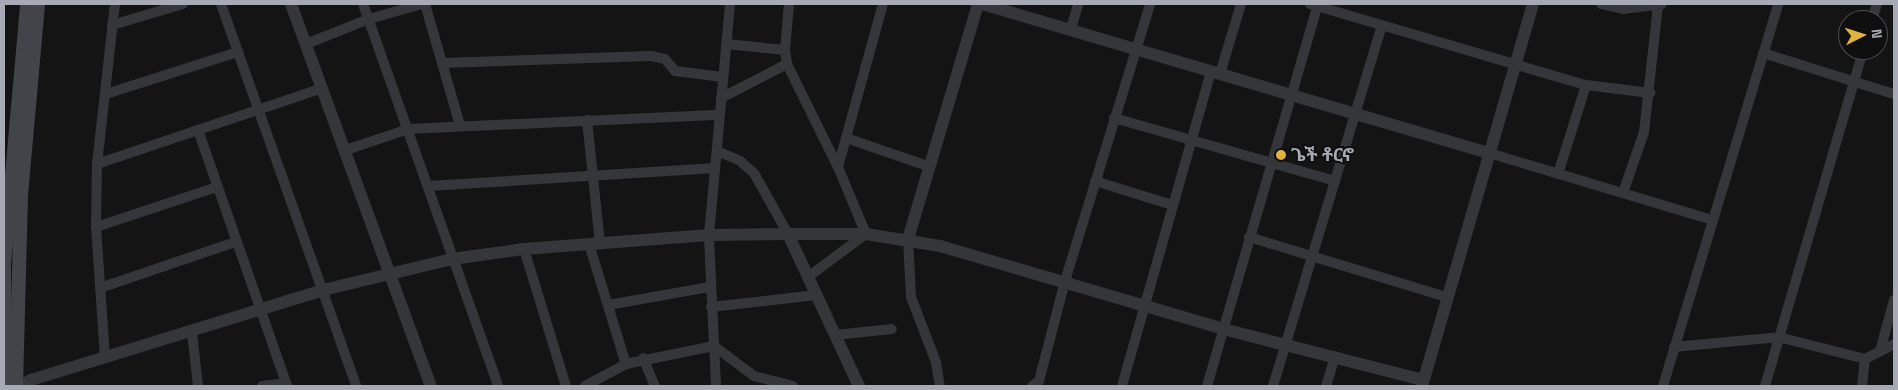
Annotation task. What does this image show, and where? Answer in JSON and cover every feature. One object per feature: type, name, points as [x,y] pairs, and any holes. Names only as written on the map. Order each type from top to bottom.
[{"type":"main road","points":[[17,383],[4,264],[27,4]]},
{"type":"main road","points":[[17,383],[21,195],[38,4]]},
{"type":"street","points":[[105,358],[96,227],[97,164],[115,4]]},
{"type":"street","points":[[112,25],[183,4]]},
{"type":"street","points":[[221,4],[356,386]]},
{"type":"street","points":[[291,4],[431,386]]},
{"type":"street","points":[[363,4],[498,386]]},
{"type":"street","points":[[306,44],[369,19],[423,4],[460,125]]},
{"type":"street","points":[[716,386],[709,235],[728,4]]},
{"type":"street","points":[[788,4],[785,50],[787,64],[838,167],[866,234]]},
{"type":"street","points":[[838,167],[882,4]]},
{"type":"street","points":[[940,386],[936,362],[911,297],[908,239],[928,166],[978,4]]},
{"type":"street","points":[[982,4],[1138,48],[1713,220]]},
{"type":"street","points":[[1071,29],[1078,4]]},
{"type":"street","points":[[1037,384],[1065,281],[1150,4]]},
{"type":"street","points":[[1122,386],[1191,140],[1240,4]]},
{"type":"street","points":[[1207,386],[1315,4],[1586,85],[1651,93]]},
{"type":"street","points":[[17,383],[192,333],[323,290],[452,259],[524,249],[709,235],[788,234],[866,234],[908,239],[1065,281],[1223,329],[1335,356],[1422,383],[1533,4]]},
{"type":"street","points":[[1600,4],[1623,9],[1660,4],[1651,93],[1644,132],[1623,193]]},
{"type":"street","points":[[1663,386],[1778,4]]},
{"type":"street","points":[[1273,386],[1382,25]]},
{"type":"street","points":[[726,44],[785,50]]},
{"type":"street","points":[[106,94],[238,52]]},
{"type":"street","points":[[1763,53],[1894,94]]},
{"type":"street","points":[[442,62],[657,56],[666,59],[675,71],[723,77]]},
{"type":"street","points":[[1766,386],[1860,60]]},
{"type":"street","points":[[721,98],[787,64]]},
{"type":"street","points":[[1558,174],[1586,85]]},
{"type":"street","points":[[97,164],[323,88]]},
{"type":"street","points":[[346,150],[408,129],[460,125],[720,115]]},
{"type":"street","points":[[1114,118],[1335,181]]},
{"type":"street","points":[[587,120],[592,175],[594,244],[608,305],[626,364]]},
{"type":"street","points":[[198,130],[235,242],[286,384],[262,386]]},
{"type":"street","points":[[846,138],[928,166]]},
{"type":"street","points":[[717,151],[740,161],[754,173],[788,234],[859,386]]},
{"type":"street","points":[[428,186],[715,168]]},
{"type":"street","points":[[1095,181],[1172,205]]},
{"type":"street","points":[[96,227],[217,188]]},
{"type":"street","points":[[808,277],[866,234]]},
{"type":"street","points":[[1249,237],[1447,297]]},
{"type":"street","points":[[100,288],[235,242]]},
{"type":"street","points":[[524,249],[566,386]]},
{"type":"street","points":[[608,305],[710,287]]},
{"type":"street","points":[[711,307],[816,294]]},
{"type":"street","points":[[1880,351],[1894,300]]},
{"type":"street","points":[[834,335],[892,329]]},
{"type":"street","points":[[192,333],[198,386]]},
{"type":"street","points":[[1674,348],[1779,337],[1865,359],[1894,344]]},
{"type":"street","points":[[588,386],[626,364],[644,358],[714,346],[754,376],[793,386]]},
{"type":"street","points":[[1326,386],[1335,356]]},
{"type":"street","points":[[644,358],[655,386]]},
{"type":"street","points":[[1862,386],[1865,359]]},
{"type":"place","name":"ጌች ቶርኖ","points":[[1281,155]]}]
